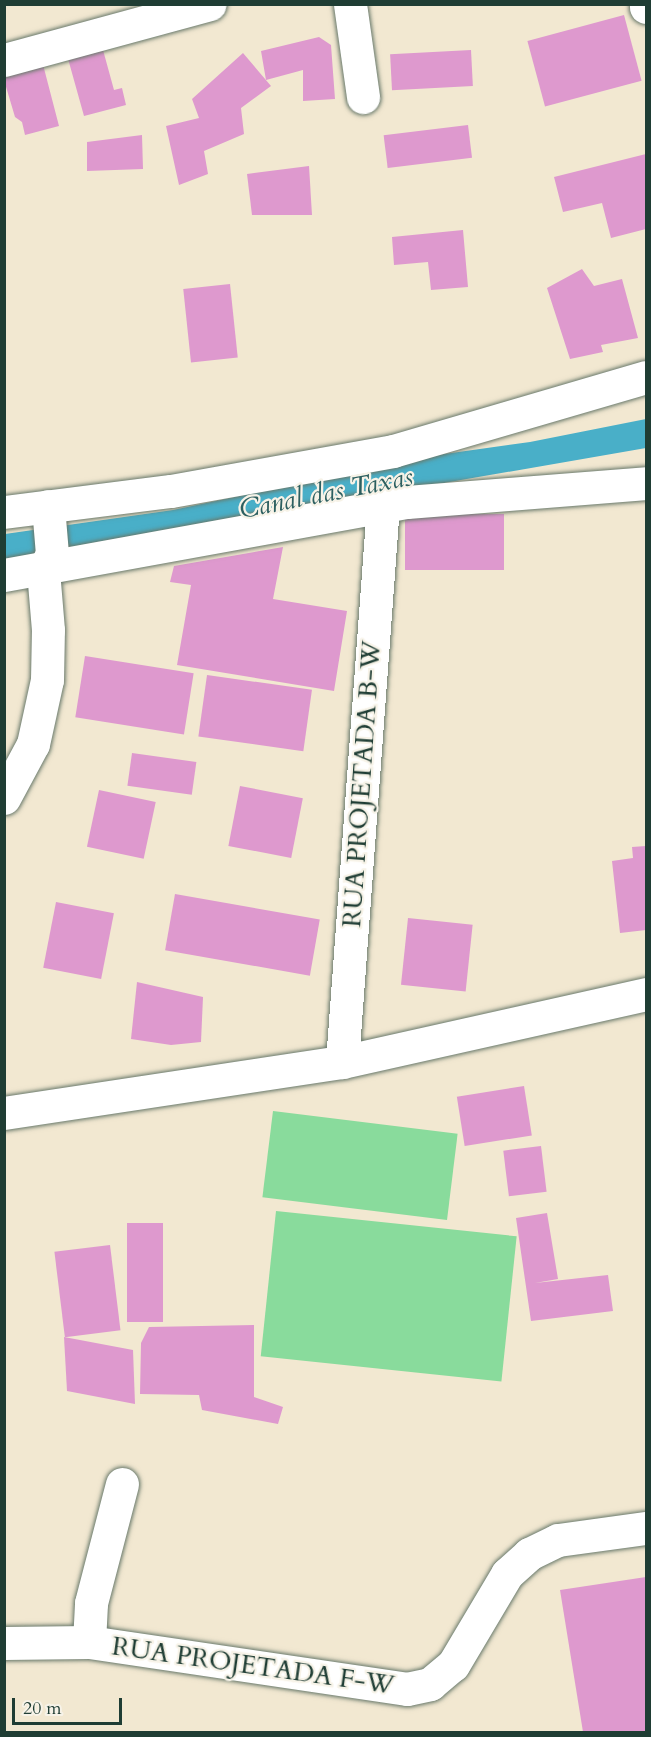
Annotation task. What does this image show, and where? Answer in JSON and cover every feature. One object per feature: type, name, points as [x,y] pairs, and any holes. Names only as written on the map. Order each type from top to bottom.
[{"type":"street","points":[[4,60],[210,4]]},
{"type":"street","points":[[350,4],[363,97]]},
{"type":"street","points":[[4,512],[48,513],[393,451],[646,377]]},
{"type":"street","points":[[4,575],[47,563],[383,505],[646,483]]},
{"type":"street","name":"RUA PROJETADA B-W","points":[[342,1062],[383,505]]},
{"type":"street","points":[[4,798],[33,744],[47,680],[48,513]]},
{"type":"street","points":[[4,1113],[342,1062],[646,994]]},
{"type":"street","points":[[89,1642],[91,1603],[122,1484]]},
{"type":"street","name":"RUA PROJETADA F-W","points":[[4,1643],[89,1642],[407,1689],[430,1684],[453,1665],[507,1574],[529,1554],[558,1540],[646,1528]]},
{"type":"green space","points":[[273,1111],[458,1134],[447,1220],[262,1197]]},
{"type":"green space","points":[[276,1211],[517,1236],[501,1381],[261,1356]]},
{"type":"water","name":"Canal das Taxas","points":[[646,419],[646,448],[5,559],[5,534],[173,510],[430,456],[530,442]]},
{"type":"building","points":[[624,15],[642,81],[545,107],[527,41]]},
{"type":"building","points":[[319,37],[331,45],[335,99],[303,101],[303,70],[266,80],[261,51]]},
{"type":"building","points":[[100,39],[114,90],[122,88],[126,105],[84,116],[65,48]]},
{"type":"building","points":[[471,50],[473,86],[392,90],[390,54]]},
{"type":"building","points":[[40,53],[59,126],[25,135],[22,122],[15,117],[4,80],[4,62]]},
{"type":"building","points":[[243,53],[271,86],[241,108],[244,134],[204,151],[208,174],[179,185],[166,126],[199,118],[192,99]]},
{"type":"building","points":[[468,125],[472,158],[388,168],[384,135]]},
{"type":"building","points":[[142,135],[143,169],[87,171],[87,142]]},
{"type":"building","points":[[646,154],[646,229],[611,238],[602,203],[563,212],[554,177]]},
{"type":"building","points":[[309,166],[312,215],[252,215],[247,174]]},
{"type":"building","points":[[463,230],[468,287],[431,290],[428,262],[394,265],[392,237]]},
{"type":"building","points":[[582,269],[594,286],[622,279],[638,338],[601,345],[603,352],[570,359],[547,288]]},
{"type":"building","points":[[230,284],[238,358],[191,363],[183,289]]},
{"type":"building","points":[[405,514],[504,514],[504,570],[405,570]]},
{"type":"building","points":[[283,547],[273,599],[347,611],[334,691],[177,665],[191,585],[170,582],[174,566]]},
{"type":"building","points":[[85,656],[194,673],[184,734],[75,717]]},
{"type":"building","points":[[207,675],[312,690],[303,751],[198,736]]},
{"type":"building","points":[[132,753],[196,762],[192,795],[127,786]]},
{"type":"building","points":[[240,786],[303,798],[291,858],[228,846]]},
{"type":"building","points":[[99,790],[156,802],[144,859],[87,847]]},
{"type":"building","points":[[646,846],[646,930],[620,933],[612,861],[633,858],[632,847]]},
{"type":"building","points":[[175,894],[320,920],[310,976],[165,950]]},
{"type":"building","points":[[56,902],[114,913],[101,979],[43,968]]},
{"type":"building","points":[[408,918],[473,925],[466,991],[401,985]]},
{"type":"building","points":[[137,982],[203,997],[201,1042],[171,1045],[131,1039]]},
{"type":"building","points":[[524,1086],[532,1135],[465,1146],[457,1097]]},
{"type":"building","points":[[541,1146],[547,1192],[509,1196],[503,1151]]},
{"type":"building","points":[[547,1213],[558,1279],[535,1283],[608,1275],[613,1311],[531,1321],[516,1218]]},
{"type":"building","points":[[127,1223],[163,1223],[163,1322],[127,1322]]},
{"type":"building","points":[[110,1245],[120,1330],[65,1337],[54,1252]]},
{"type":"building","points":[[254,1325],[254,1397],[283,1407],[278,1424],[202,1410],[199,1395],[140,1394],[141,1343],[149,1327]]},
{"type":"building","points":[[64,1337],[133,1350],[135,1404],[67,1391]]},
{"type":"building","points":[[646,1577],[646,1732],[583,1732],[560,1590]]}]
